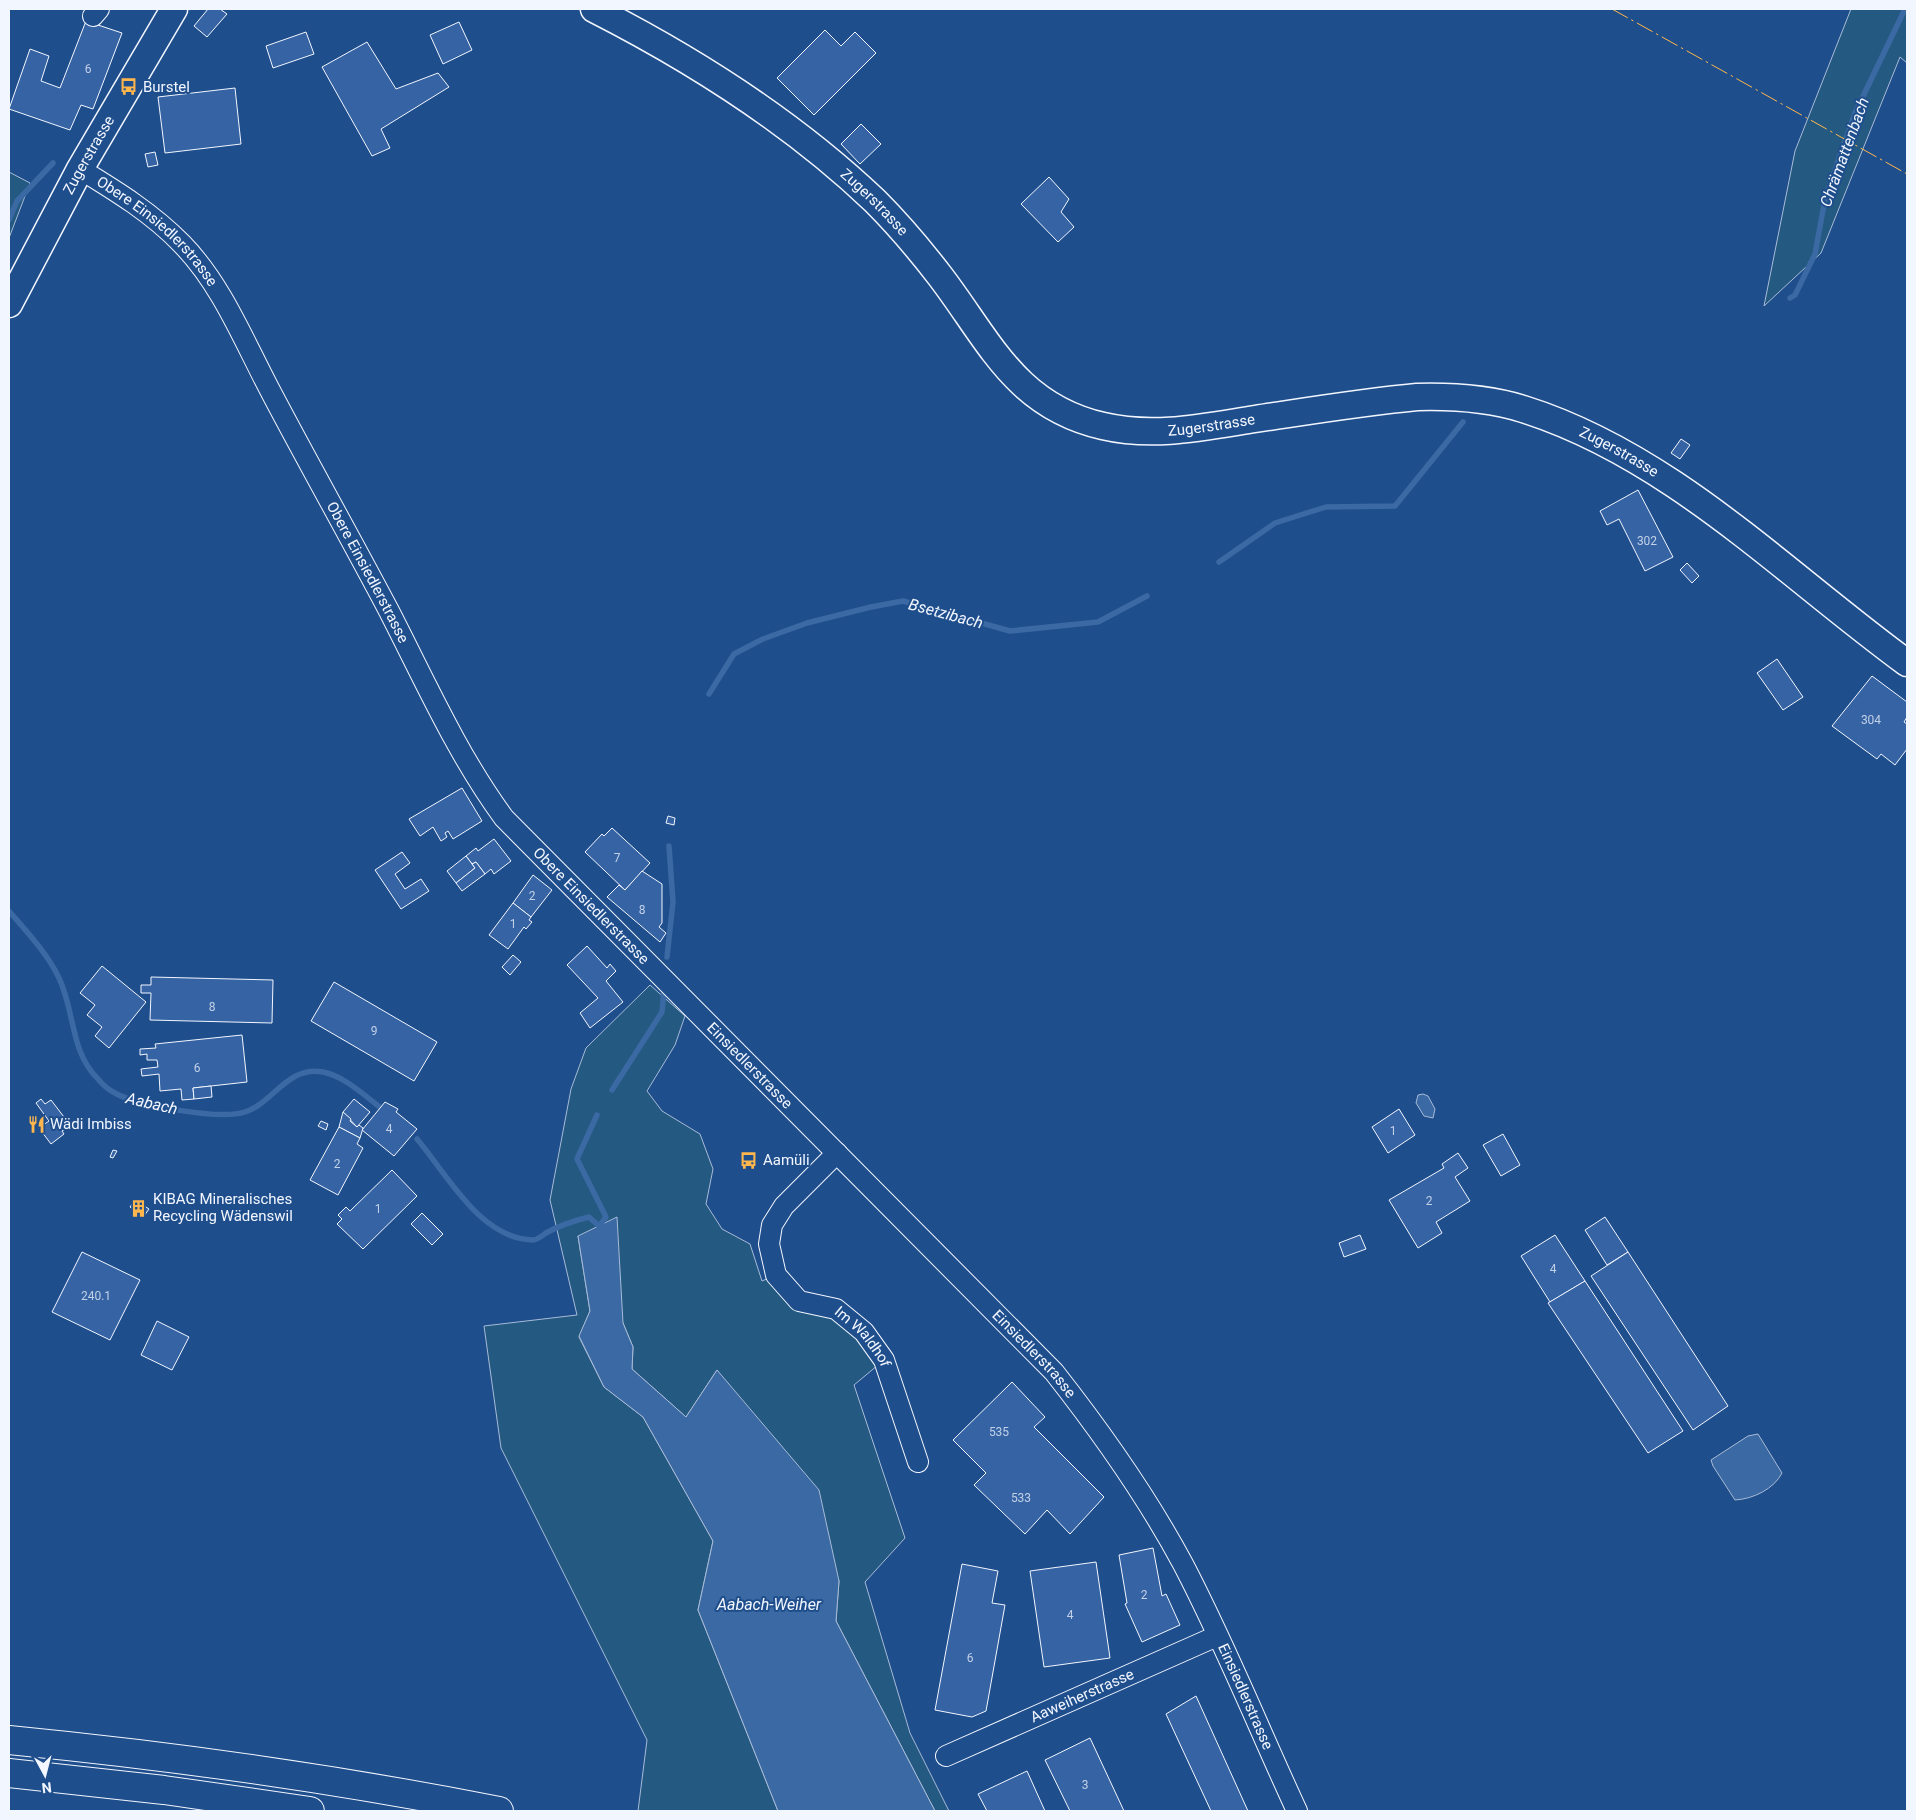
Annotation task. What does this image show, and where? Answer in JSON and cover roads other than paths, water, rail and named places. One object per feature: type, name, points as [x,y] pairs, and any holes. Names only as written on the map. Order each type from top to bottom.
[{"type":"highway","points":[[9,1740],[270,1772],[499,1811]]},
{"type":"highway","points":[[9,1774],[164,1790],[310,1811]]},
{"type":"main road","name":"Zugerstrasse","points":[[9,304],[80,169],[174,9]]},
{"type":"main road","name":"Zugerstrasse","points":[[594,9],[649,37],[722,81],[802,137],[836,165],[877,203],[907,236],[940,277],[986,344],[1007,369],[1026,388],[1074,416],[1102,426],[1156,432],[1417,396],[1450,396],[1489,401],[1521,408],[1584,434],[1670,483],[1722,518],[1850,622],[1907,663]]},
{"type":"street","name":"Obere Einsiedlerstrasse","points":[[80,169],[113,189],[159,222],[183,245],[199,266],[236,323],[462,754],[482,788],[516,830],[662,975]]},
{"type":"street","name":"Einsiedlerstrasse","points":[[662,975],[1054,1372],[1101,1432],[1146,1499],[1183,1564],[1297,1811]]},
{"type":"street","name":"Im Waldhof","points":[[836,1153],[784,1206],[772,1225],[769,1244],[776,1275],[798,1301],[836,1309],[864,1332],[884,1360],[918,1462]]},
{"type":"street","name":"Aaweiherstrasse","points":[[946,1756],[1217,1636]]},
{"type":"water","points":[[1418,1095],[1428,1096],[1435,1109],[1433,1118],[1424,1116],[1416,1103]]},
{"type":"water","name":"Aabach-Weiher","points":[[617,1217],[623,1323],[633,1347],[632,1369],[686,1417],[717,1370],[819,1490],[839,1581],[836,1621],[935,1811],[778,1811],[698,1610],[713,1541],[643,1417],[604,1387],[579,1336],[590,1311],[578,1236]]},
{"type":"water","points":[[1758,1434],[1782,1473],[1774,1484],[1762,1492],[1749,1498],[1735,1500],[1711,1460],[1748,1436]]},
{"type":"waterway","name":"Chrämattenbach","points":[[1790,298],[1795,295],[1815,254],[1825,199],[1855,113],[1905,9]]},
{"type":"waterway","points":[[9,220],[17,201],[53,163]]},
{"type":"waterway","name":"Chrämattenbach","points":[[1219,562],[1275,523],[1326,507],[1395,506],[1463,422]]},
{"type":"waterway","name":"Bsetzibach","points":[[709,694],[734,654],[763,639],[807,623],[871,607],[903,601],[1010,631],[1098,622],[1147,596]]},
{"type":"waterway","name":"Bsetzibach","points":[[667,957],[673,902],[669,846]]},
{"type":"waterway","name":"Aabach","points":[[9,911],[43,951],[59,978],[82,1056],[89,1068],[104,1085],[115,1093],[142,1103],[160,1107],[199,1113],[233,1114],[245,1112],[255,1107],[290,1079],[311,1071],[323,1072],[339,1077],[381,1108]]},
{"type":"waterway","name":"Bsetzibach","points":[[612,1090],[662,1012],[664,990]]},
{"type":"waterway","name":"Bsetzibach","points":[[597,1115],[577,1159],[606,1217],[599,1226]]},
{"type":"waterway","name":"Aabach","points":[[417,1139],[466,1202],[497,1229],[514,1237],[533,1240],[562,1225],[589,1217],[599,1226]]},
{"type":"place","name":"Burstel","points":[[129,87]]},
{"type":"place","name":"Wädi Imbiss","points":[[36,1124]]},
{"type":"place","name":"Aamüli","points":[[749,1160]]},
{"type":"place","name":"KIBAG Mineralisches Recycling Wädenswil","points":[[139,1208]]}]
